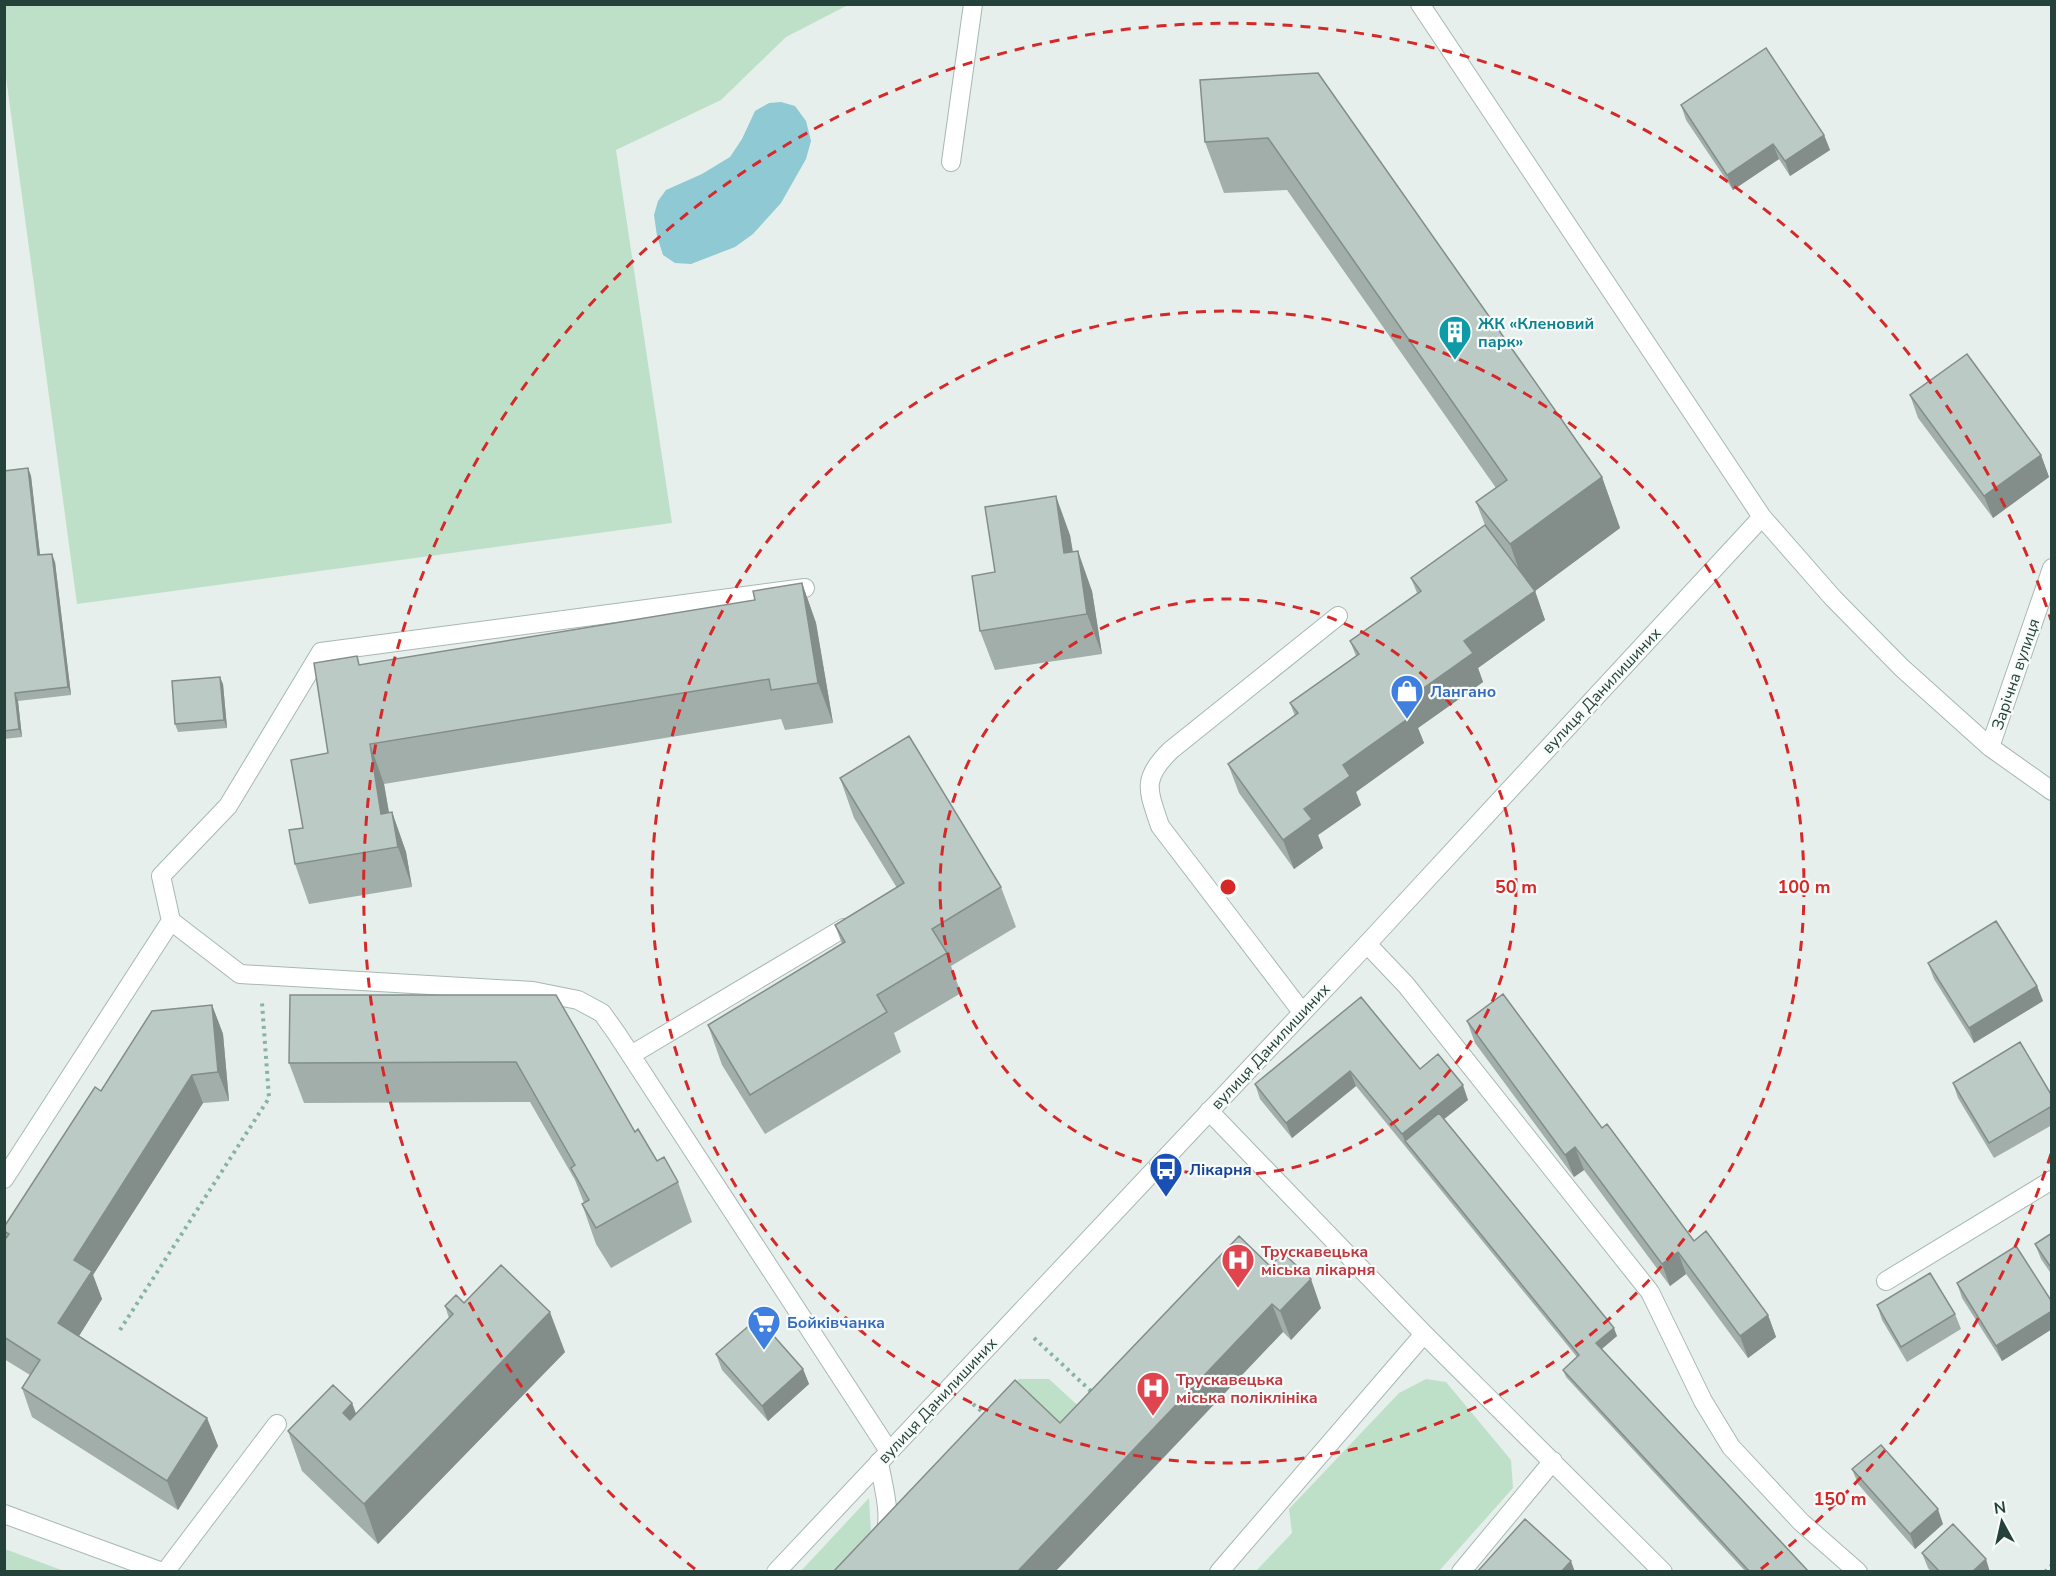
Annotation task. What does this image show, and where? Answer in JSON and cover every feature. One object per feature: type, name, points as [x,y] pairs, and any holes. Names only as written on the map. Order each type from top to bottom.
[{"type":"street","points":[[951,162],[973,4]]},
{"type":"street","points":[[1420,4],[1762,517],[1833,598],[1902,668],[1990,747],[2052,790]]},
{"type":"street","name":"вулиця Данилишиних","points":[[776,1572],[1367,944],[1762,517]]},
{"type":"street","name":"Зарічна вулиця","points":[[1990,747],[2052,568]]},
{"type":"street","points":[[805,588],[321,652],[228,806],[161,876],[171,921],[240,974],[533,991],[578,1000],[602,1013],[632,1055],[884,1457],[888,1524],[878,1546],[854,1572]]},
{"type":"street","points":[[1302,1012],[1160,826],[1149,791],[1154,766],[1171,750],[1338,616]]},
{"type":"street","points":[[4,1179],[171,921]]},
{"type":"street","points":[[632,1055],[844,928]]},
{"type":"street","points":[[1367,944],[1406,985],[1650,1292],[1703,1401],[1731,1447],[1801,1522],[1858,1572]]},
{"type":"street","points":[[1209,1111],[1424,1334],[1553,1461],[1657,1569]]},
{"type":"street","points":[[1886,1281],[2052,1180]]},
{"type":"street","points":[[1219,1572],[1424,1334]]},
{"type":"street","points":[[4,1514],[164,1572],[277,1424]]},
{"type":"street","points":[[1461,1572],[1553,1461]]},
{"type":"path","points":[[120,1330],[268,1098],[260,975]]},
{"type":"path","points":[[1013,1319],[1096,1396]]},
{"type":"path","points":[[974,1404],[988,1418]]},
{"type":"path","points":[[2045,1572],[2052,1565]]},
{"type":"green space","points":[[4,5],[848,5],[786,37],[721,100],[616,150],[672,523],[77,604],[5,70]]},
{"type":"green space","points":[[1019,1379],[1049,1379],[1098,1424],[1071,1452],[1007,1392]]},
{"type":"green space","points":[[1426,1379],[1446,1382],[1511,1460],[1513,1488],[1439,1571],[1256,1571],[1292,1533],[1289,1509],[1399,1393]]},
{"type":"green space","points":[[869,1498],[871,1533],[834,1571],[800,1572]]},
{"type":"green space","points":[[5,1549],[64,1571],[5,1571]]},
{"type":"water","points":[[781,102],[795,106],[806,121],[811,141],[806,159],[781,203],[753,234],[735,247],[691,264],[675,263],[663,255],[654,215],[658,201],[666,190],[702,174],[730,157],[742,139],[755,111],[769,103]]},
{"type":"building","points":[[1766,48],[1824,135],[1785,161],[1773,144],[1727,175],[1681,105]]},
{"type":"building","name":"ЖК «Кленовий парк»","points":[[1318,73],[1602,477],[1510,544],[1476,502],[1507,480],[1268,138],[1205,142],[1200,80]]},
{"type":"building","points":[[1967,354],[2041,455],[1984,496],[1910,395]]},
{"type":"building","points":[[28,468],[38,555],[52,554],[68,687],[15,693],[19,729],[4,731],[4,471]]},
{"type":"building","points":[[1056,496],[1064,553],[1078,551],[1087,614],[980,631],[972,576],[995,572],[985,507]]},
{"type":"building","points":[[1485,525],[1535,591],[1464,641],[1473,653],[1404,702],[1413,715],[1343,765],[1350,776],[1304,809],[1312,819],[1283,840],[1228,764],[1298,713],[1290,703],[1359,654],[1350,641],[1421,591],[1411,578]]},
{"type":"building","points":[[802,583],[818,683],[771,690],[769,679],[370,744],[381,814],[392,812],[398,847],[295,864],[289,830],[303,828],[291,760],[328,753],[314,663],[357,656],[359,665],[755,600],[753,591]]},
{"type":"building","points":[[220,677],[224,720],[175,724],[172,681]]},
{"type":"building","points":[[909,736],[1001,887],[932,929],[947,953],[877,995],[887,1012],[750,1095],[708,1025],[845,942],[835,925],[904,883],[840,778]]},
{"type":"building","points":[[1996,921],[2037,986],[1969,1028],[1928,963]]},
{"type":"building","points":[[1503,994],[1602,1128],[1607,1124],[1694,1241],[1706,1231],[1768,1315],[1740,1336],[1678,1252],[1662,1264],[1575,1147],[1565,1155],[1467,1021]]},
{"type":"building","points":[[290,995],[556,995],[635,1132],[638,1129],[657,1161],[664,1157],[678,1182],[596,1228],[582,1204],[589,1200],[571,1168],[575,1165],[516,1062],[289,1063]]},
{"type":"building","points":[[1361,997],[1420,1069],[1438,1054],[1463,1085],[1402,1134],[1350,1071],[1286,1123],[1255,1084]]},
{"type":"building","points":[[212,1005],[218,1072],[192,1075],[74,1260],[92,1271],[58,1323],[207,1418],[167,1481],[22,1388],[40,1360],[4,1337],[4,1241],[9,1234],[4,1231],[4,1227],[95,1087],[101,1091],[152,1011]]},
{"type":"building","points":[[2020,1042],[2052,1096],[2052,1106],[1989,1143],[1953,1083]]},
{"type":"building","points":[[1439,1113],[1614,1328],[1596,1343],[1809,1572],[1750,1572],[1563,1370],[1579,1355],[1405,1141]]},
{"type":"building","points":[[2052,1233],[2052,1269],[2035,1244]]},
{"type":"building","name":"Трускавецька міська поліклініка","points":[[1239,1236],[1270,1266],[1283,1253],[1311,1279],[1280,1311],[1272,1304],[1017,1572],[833,1572],[1015,1380],[1060,1423]]},
{"type":"building","points":[[2016,1246],[2052,1302],[2052,1311],[1996,1346],[1957,1283]]},
{"type":"building","points":[[501,1265],[550,1312],[364,1504],[288,1431],[333,1385],[352,1403],[343,1413],[350,1420],[453,1314],[445,1306],[456,1295],[464,1303]]},
{"type":"building","points":[[1930,1273],[1955,1314],[1901,1347],[1877,1305]]},
{"type":"building","points":[[758,1318],[803,1369],[762,1406],[716,1354]]},
{"type":"building","points":[[1881,1445],[1938,1509],[1910,1534],[1852,1469]]},
{"type":"building","points":[[1525,1519],[1571,1561],[1561,1572],[1477,1572]]},
{"type":"building","points":[[1953,1524],[1986,1559],[1972,1572],[1940,1572],[1922,1553]]},
{"type":"place","name":"ЖК «Кленовий парк»","points":[[1455,361]]},
{"type":"place","name":"Лангано","points":[[1407,720]]},
{"type":"place","name":"Лікарня","points":[[1166,1198]]},
{"type":"place","name":"Трускавецька міська лікарня","points":[[1238,1289]]},
{"type":"place","name":"Бойківчанка","points":[[764,1351]]},
{"type":"place","name":"Трускавецька міська поліклініка","points":[[1153,1417]]}]
